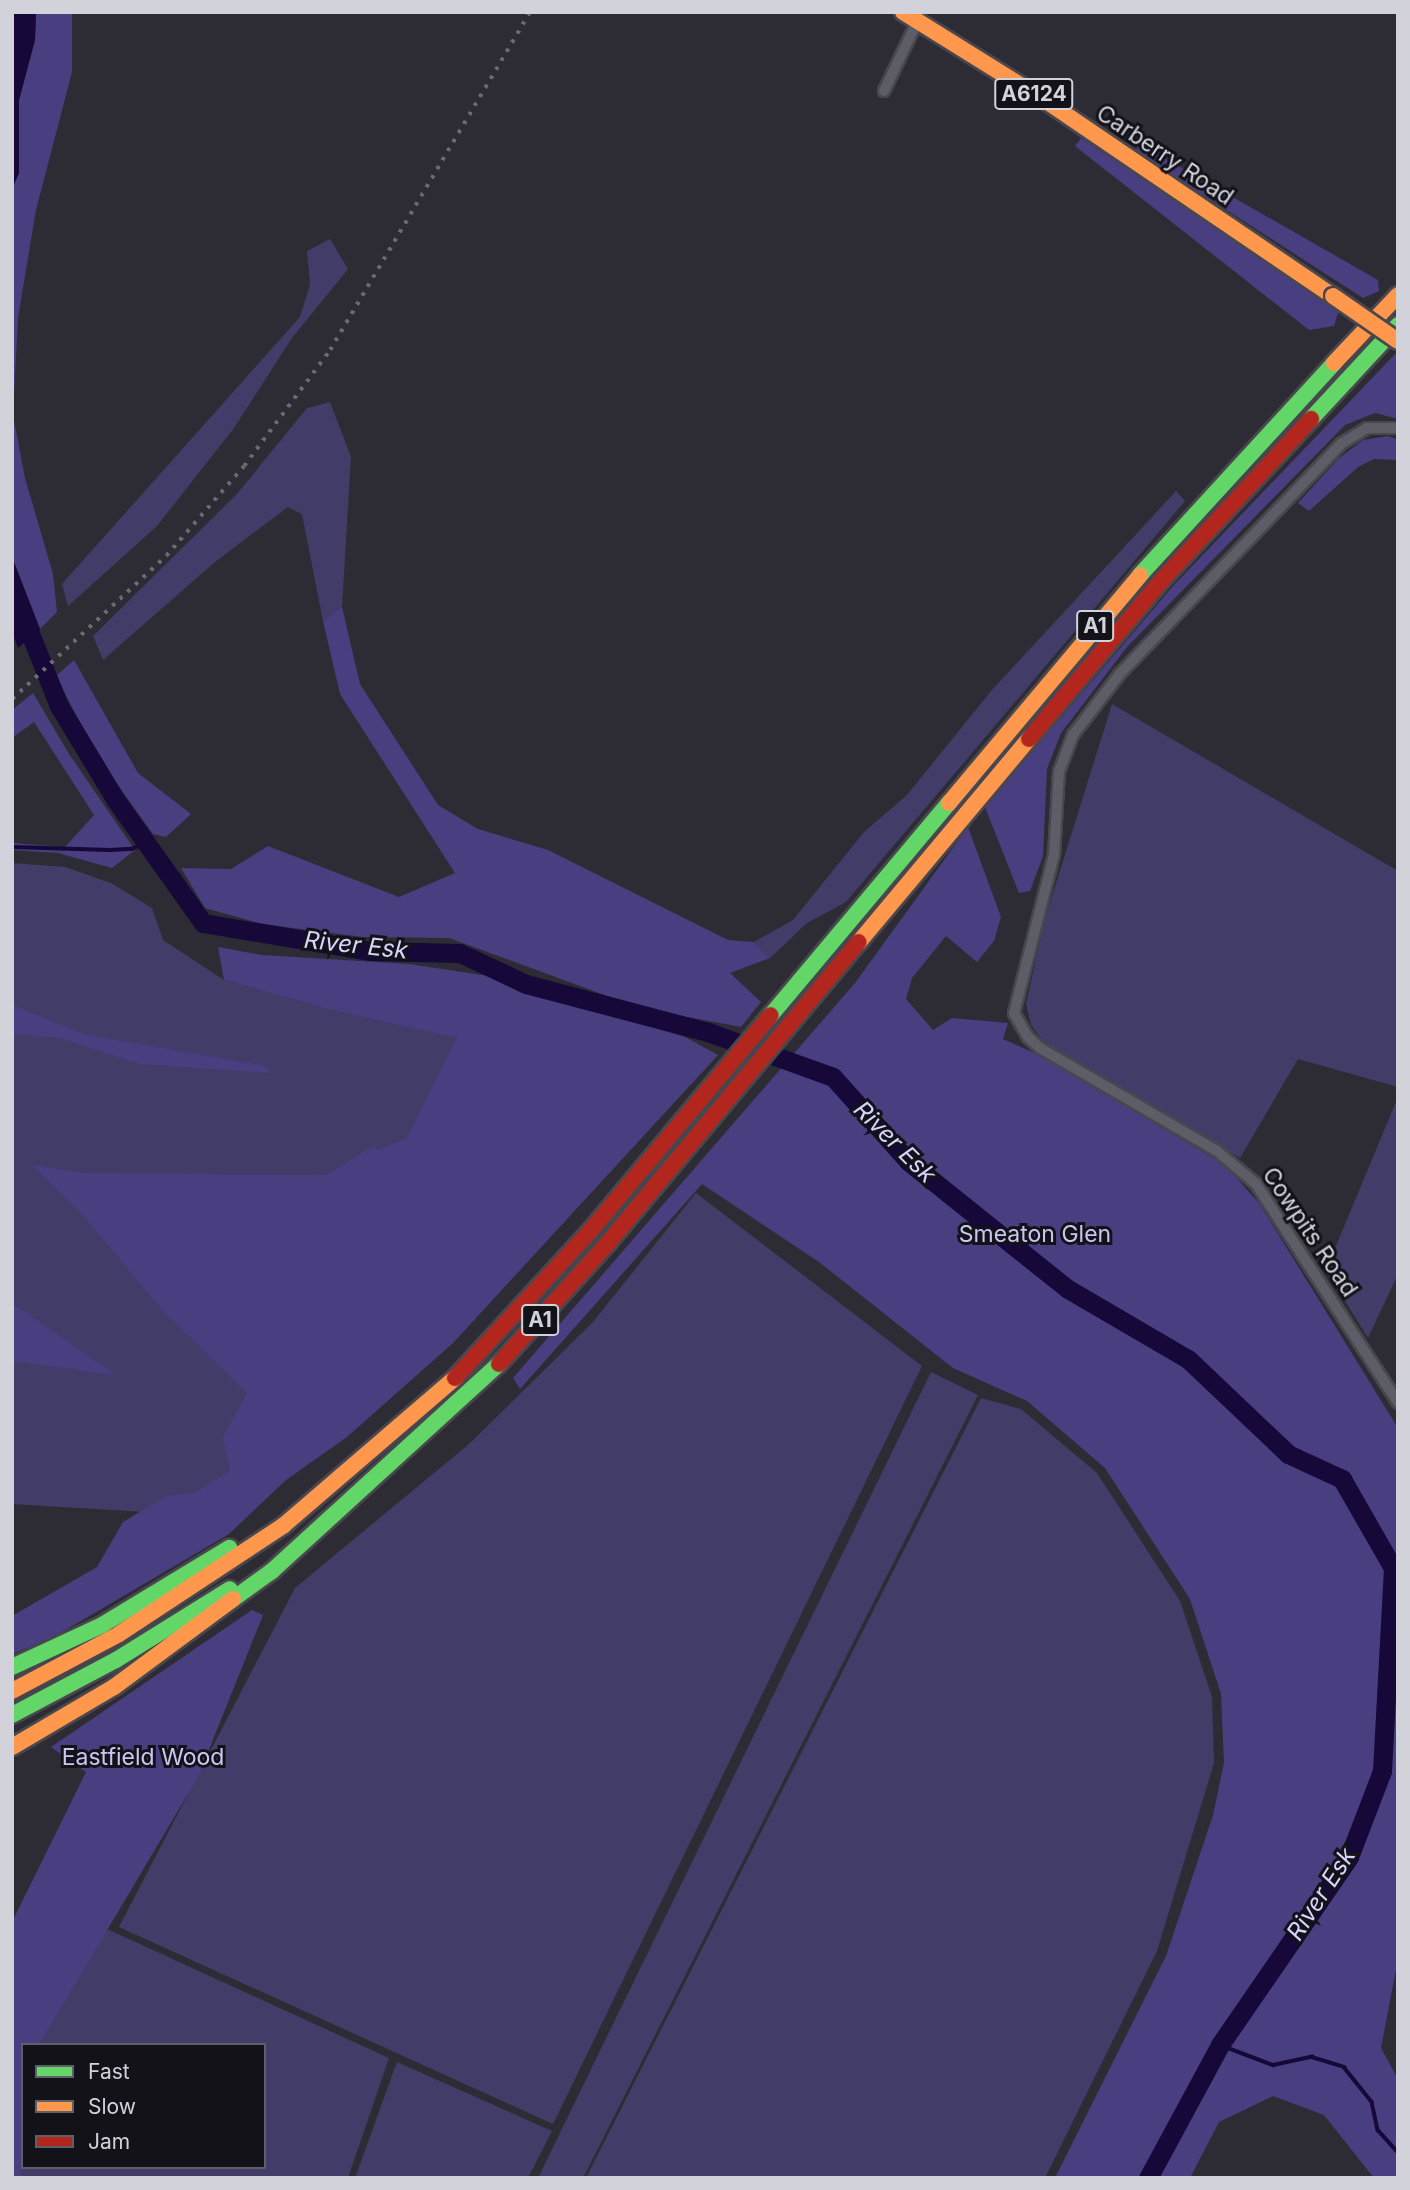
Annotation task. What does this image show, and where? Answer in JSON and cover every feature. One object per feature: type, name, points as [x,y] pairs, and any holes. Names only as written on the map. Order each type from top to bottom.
[{"type":"main road","name":"Carberry Road","points":[[903,12],[1043,99],[1398,341]]},
{"type":"main road","name":"A1","points":[[12,1691],[119,1634],[204,1581],[284,1525],[388,1440],[526,1304],[694,1108],[1165,545],[1398,295]]},
{"type":"main road","name":"A1","points":[[12,1747],[178,1643],[272,1571],[498,1365],[705,1128],[1161,581],[1398,325]]},
{"type":"main road","name":"A1","points":[[12,1667],[176,1582],[388,1440]]},
{"type":"main road","name":"A1","points":[[12,1715],[182,1620],[357,1494]]},
{"type":"street","points":[[884,91],[917,22]]},
{"type":"street","name":"Cowpits Road","points":[[1398,428],[1367,428],[1342,443],[1119,676],[1073,735],[1055,795],[1054,855],[1014,1000],[1018,1024],[1041,1048],[1236,1165],[1280,1217],[1398,1403]]},
{"type":"shaded area","points":[[12,12],[36,12],[35,40],[19,100],[19,173],[12,189]]},
{"type":"shaded area","points":[[330,239],[348,269],[292,338],[234,428],[157,526],[68,606],[62,584],[300,317],[310,284],[307,251]]},
{"type":"shaded area","points":[[330,402],[351,457],[342,607],[323,621],[302,514],[288,507],[215,562],[103,660],[93,636],[237,494],[307,408]]},
{"type":"shaded area","points":[[1176,491],[1185,501],[846,902],[807,923],[770,958],[754,942],[793,920],[864,832],[907,795],[991,691]]},
{"type":"shaded area","points":[[12,557],[40,629],[18,648],[12,632]]},
{"type":"shaded area","points":[[1112,704],[1398,871],[1398,1087],[1298,1059],[1240,1158],[1045,1044],[1031,1025],[1026,1004],[1044,922]]},
{"type":"shaded area","points":[[12,863],[65,867],[111,883],[152,908],[163,940],[224,980],[335,1011],[458,1038],[229,1491],[145,1512],[12,1504]]},
{"type":"shaded area","points":[[1398,1097],[1398,1274],[1368,1338],[1326,1270]]},
{"type":"shaded area","points":[[696,1193],[922,1366],[553,2124],[119,1927],[295,1588],[469,1444],[593,1322]]},
{"type":"shaded area","points":[[931,1372],[978,1395],[583,2178],[538,2178]]},
{"type":"shaded area","points":[[981,1398],[1021,1409],[1097,1473],[1180,1601],[1212,1697],[1214,1763],[1157,1951],[1045,2178],[586,2178]]},
{"type":"shaded area","points":[[107,1929],[389,2058],[348,2178],[21,2178],[21,2169],[266,2169],[266,2043],[40,2043]]},
{"type":"shaded area","points":[[397,2062],[552,2131],[528,2178],[355,2178]]},
{"type":"green space","points":[[36,12],[72,12],[72,72],[36,210],[18,318],[13,415],[25,478],[53,574],[57,612],[40,629],[12,557],[12,189],[19,173],[19,100],[35,40]]},
{"type":"green space","points":[[1081,138],[1339,310],[1334,326],[1309,330],[1075,146]]},
{"type":"green space","points":[[1140,144],[1378,280],[1379,291],[1363,298],[1135,151]]},
{"type":"green space","points":[[1398,351],[1398,419],[1375,413],[1345,425],[1127,647],[1061,733],[1047,769],[1043,856],[1030,891],[1019,893],[985,807],[1172,587]]},
{"type":"green space","points":[[1388,436],[1398,440],[1398,460],[1374,459],[1358,467],[1309,511],[1298,503],[1338,459],[1363,440]]},
{"type":"green space","points":[[342,607],[360,684],[438,805],[478,829],[548,850],[728,940],[754,942],[770,958],[730,973],[761,1002],[741,1027],[640,1008],[449,938],[362,937],[262,924],[205,908],[181,868],[231,869],[268,846],[399,897],[455,873],[340,694],[323,621]]},
{"type":"green space","points":[[74,660],[138,773],[191,814],[166,837],[153,834],[99,759],[56,676]]},
{"type":"green space","points":[[33,693],[69,754],[135,850],[112,868],[58,853],[12,850],[12,843],[65,847],[94,815],[34,722],[12,738],[12,710]]},
{"type":"green space","name":"Smeaton Glen","points":[[968,827],[1001,917],[994,941],[977,962],[946,936],[912,978],[906,999],[933,1030],[952,1018],[1008,1023],[1003,1039],[1041,1056],[1225,1165],[1259,1203],[1398,1428],[1398,1959],[1381,2048],[1398,2079],[1398,2178],[1374,2178],[1324,2115],[1273,2096],[1219,2122],[1190,2178],[1055,2178],[1166,1956],[1213,1815],[1224,1763],[1221,1694],[1190,1599],[1105,1468],[1027,1401],[953,1368],[819,1262],[702,1184],[520,1389],[513,1378],[855,983]]},
{"type":"green space","points":[[218,947],[262,955],[409,964],[489,976],[685,1037],[718,1055],[453,1343],[347,1437],[286,1480],[229,1534],[52,1638],[12,1654],[12,1616],[97,1567],[123,1522],[166,1496],[194,1493],[230,1471],[223,1437],[247,1393],[165,1313],[82,1214],[32,1165],[85,1173],[327,1175],[374,1145],[378,1150],[407,1138],[457,1038],[335,1011],[224,980]]},
{"type":"green space","points":[[12,1005],[86,1035],[266,1066],[271,1073],[140,1064],[59,1038],[12,1033]]},
{"type":"green space","points":[[12,1303],[110,1371],[113,1375],[12,1361]]},
{"type":"green space","name":"Eastfield Wood","points":[[252,1610],[263,1615],[198,1777],[40,2043],[21,2043],[21,2178],[12,2178],[12,1922],[86,1772],[51,1747]]},
{"type":"waterway","name":"River Esk","points":[[12,588],[59,706],[115,799],[203,923],[371,951],[460,953],[526,984],[708,1032],[833,1077],[908,1161],[1068,1289],[1188,1359],[1288,1454],[1342,1479],[1393,1568],[1382,1771],[1349,1857],[1220,2045],[1148,2178]]},
{"type":"waterway","points":[[12,847],[110,850],[132,849],[146,842]]},
{"type":"waterway","points":[[1387,1687],[1398,1685]]},
{"type":"waterway","points":[[1220,2045],[1273,2065],[1312,2057],[1344,2067],[1372,2102],[1378,2130],[1398,2152]]},
{"type":"railway","points":[[12,699],[166,556],[244,466],[330,350],[530,12]]},
{"type":"traffic: fast","points":[[1311,419],[1398,325]]},
{"type":"traffic: fast","points":[[1140,575],[1334,363]]},
{"type":"traffic: fast","points":[[771,1015],[949,803]]},
{"type":"traffic: fast","points":[[233,1599],[272,1571],[499,1364]]},
{"type":"traffic: fast","points":[[12,1667],[102,1625],[229,1548]]},
{"type":"traffic: fast","points":[[12,1715],[116,1660],[230,1589]]},
{"type":"traffic: slow","points":[[903,12],[1043,99],[1333,296]]},
{"type":"traffic: slow","points":[[1334,363],[1398,295]]},
{"type":"traffic: slow","points":[[1333,296],[1398,341]]},
{"type":"traffic: slow","points":[[949,803],[1140,575]]},
{"type":"traffic: slow","points":[[859,942],[1029,739]]},
{"type":"traffic: slow","points":[[12,1691],[119,1634],[284,1525],[455,1378]]},
{"type":"traffic: slow","points":[[12,1747],[114,1687],[233,1599]]},
{"type":"traffic: jam","points":[[1029,739],[1161,581],[1311,419]]},
{"type":"traffic: jam","points":[[499,1364],[607,1244],[859,942]]},
{"type":"traffic: jam","points":[[455,1378],[591,1230],[771,1015]]}]
